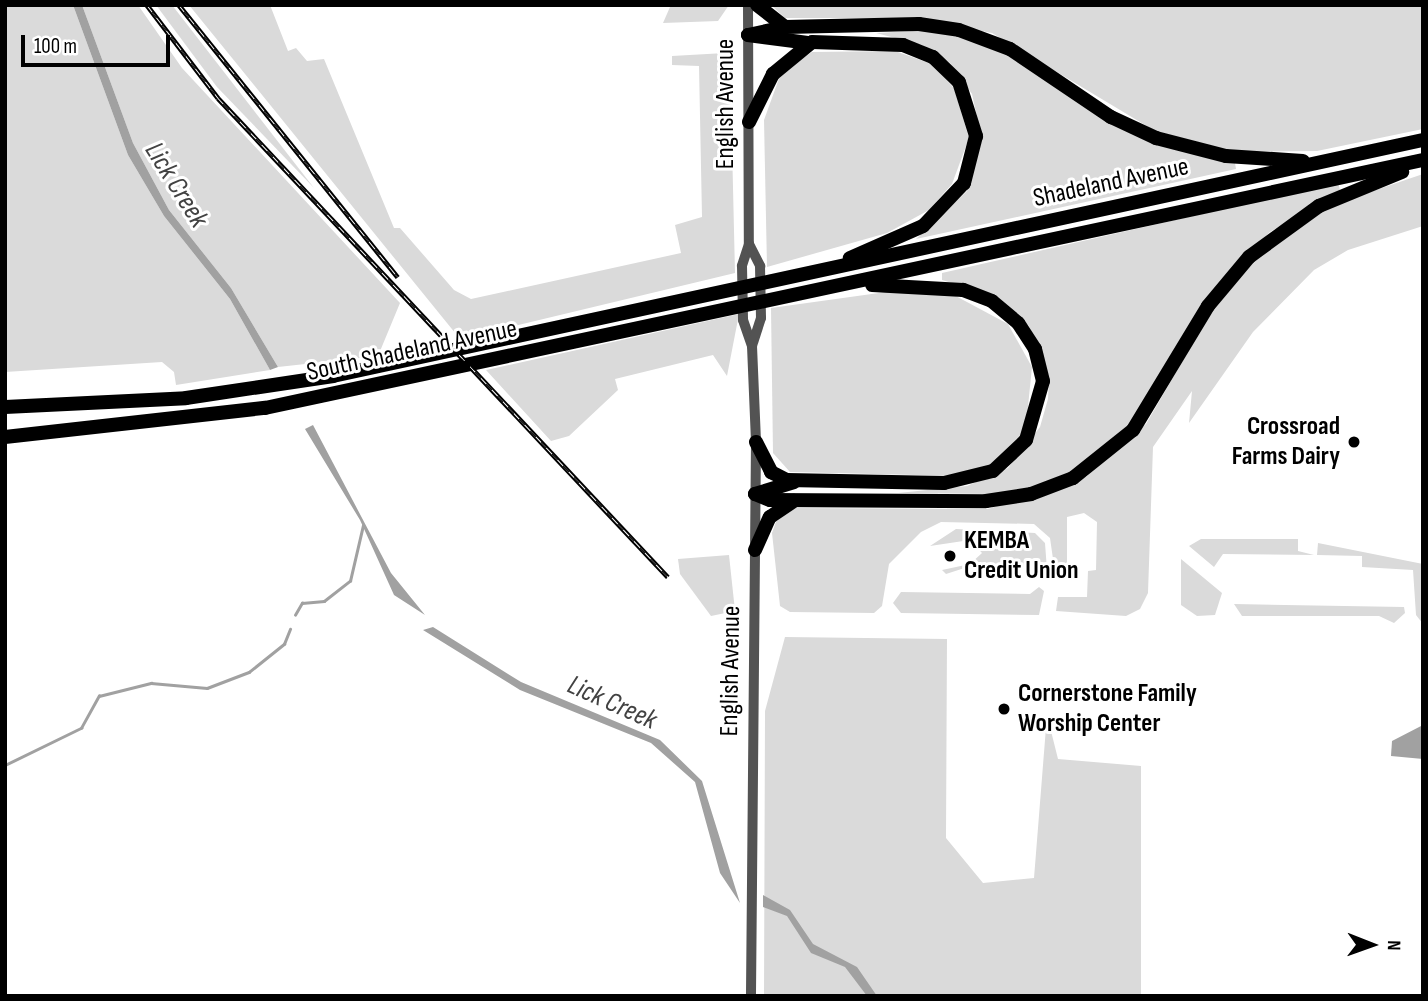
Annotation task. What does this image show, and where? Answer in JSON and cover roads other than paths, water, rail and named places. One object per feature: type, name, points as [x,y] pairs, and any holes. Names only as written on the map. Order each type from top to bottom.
[{"type":"highway","points":[[757,5],[785,27]]},
{"type":"highway","points":[[748,35],[785,27],[959,30],[1010,49],[1111,117],[1156,138],[1226,156],[1319,163]]},
{"type":"highway","points":[[748,35],[812,43],[899,44],[933,57],[959,82],[976,136],[964,183],[927,224],[809,274]]},
{"type":"highway","points":[[749,122],[773,74],[812,43]]},
{"type":"highway","name":"Shadeland Avenue","points":[[809,274],[1423,140]]},
{"type":"highway","points":[[755,494],[799,499],[996,500],[1073,478],[1133,430],[1208,306],[1263,244],[1331,199],[1423,162]]},
{"type":"highway","name":"Shadeland Avenue","points":[[825,288],[1423,162]]},
{"type":"highway","name":"South Shadeland Avenue","points":[[5,407],[209,396],[438,353],[809,274]]},
{"type":"highway","points":[[755,494],[797,482],[972,479],[1021,447],[1042,398],[1040,363],[1028,337],[987,299],[914,283],[825,288]]},
{"type":"highway","name":"South Shadeland Avenue","points":[[5,437],[229,414],[825,288]]},
{"type":"highway","points":[[756,442],[771,472],[797,482]]},
{"type":"highway","points":[[755,550],[772,514],[799,499]]},
{"type":"street","name":"English Avenue","points":[[748,5],[749,244],[742,266],[743,320],[752,346],[756,442],[751,996]]},
{"type":"street","name":"English Avenue","points":[[749,244],[760,266],[761,318],[752,346]]},
{"type":"waterway","points":[[295,615],[302,603],[324,601],[350,581],[363,525]]},
{"type":"waterway","points":[[5,765],[81,728],[99,696],[151,683],[207,688],[249,672],[284,644],[290,629]]},
{"type":"railway","points":[[147,5],[218,98],[668,577]]},
{"type":"railway","points":[[179,5],[398,277]]},
{"type":"place","name":"Crossroad Farms Dairy","points":[[1354,442]]},
{"type":"place","name":"KEMBA Credit Union","points":[[950,556]]},
{"type":"place","name":"Cornerstone Family Worship Center","points":[[1004,709]]},
{"type":"water label","name":"Lick Creek","points":[[176,185]]},
{"type":"water label","name":"Lick Creek","points":[[612,703]]}]
